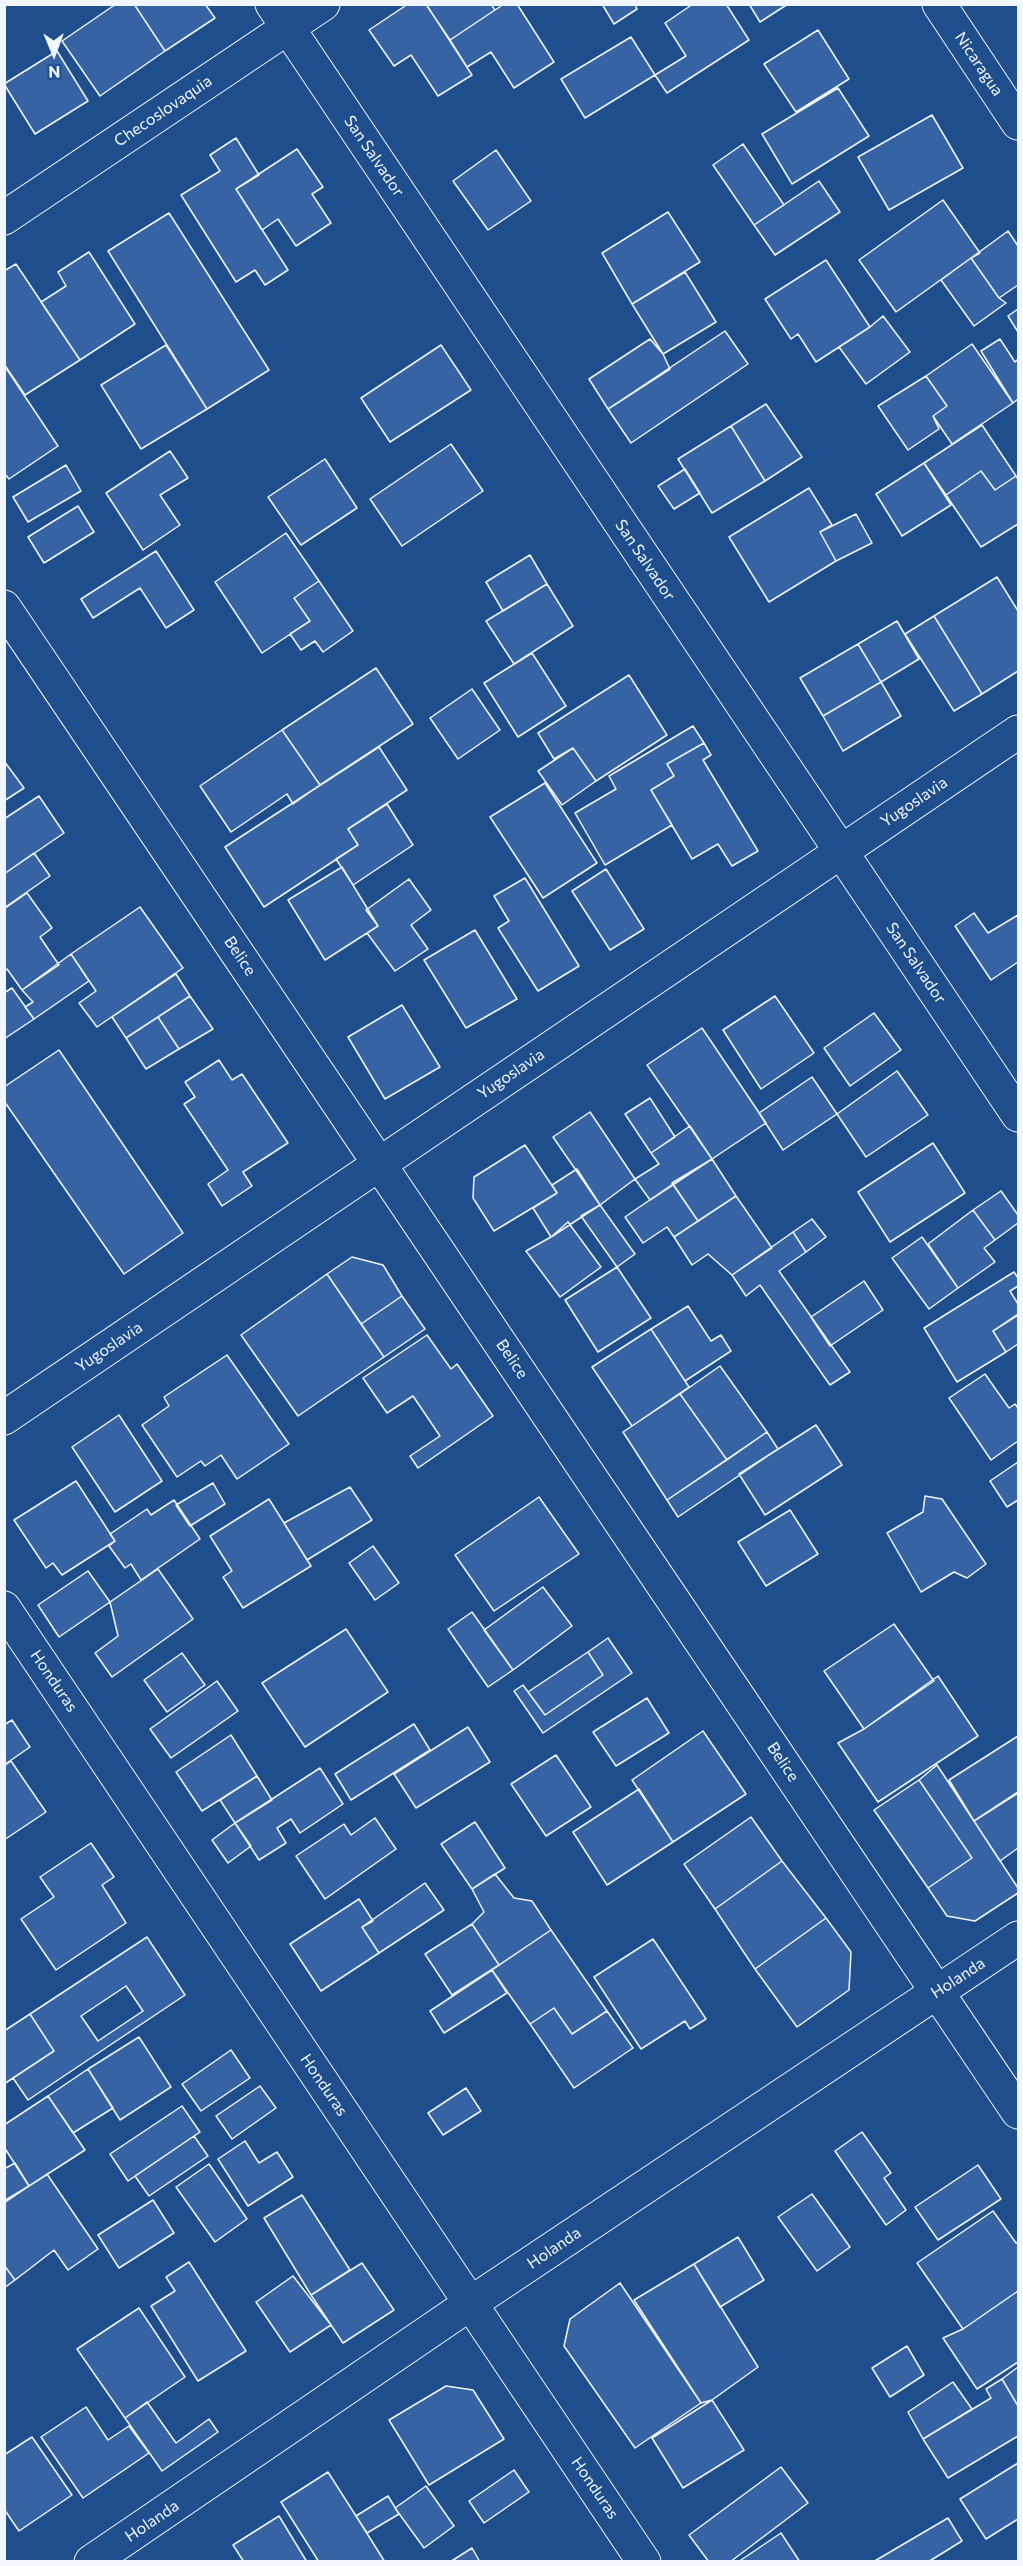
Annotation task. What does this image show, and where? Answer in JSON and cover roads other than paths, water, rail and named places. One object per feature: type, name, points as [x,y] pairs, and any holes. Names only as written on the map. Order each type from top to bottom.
[{"type":"street","name":"Checoslovaquia","points":[[4,218],[280,16],[322,4]]},
{"type":"street","name":"Nicaragua","points":[[939,4],[1018,123]]},
{"type":"street","name":"San Salvador","points":[[280,16],[1018,1115]]},
{"type":"street","name":"Belice","points":[[4,607],[1018,2112]]},
{"type":"street","name":"Yugoslavia","points":[[4,1418],[1018,732]]},
{"type":"street","name":"Honduras","points":[[4,1608],[644,2562]]},
{"type":"street","name":"Holanda","points":[[91,2562],[471,2303],[1018,1938]]}]
